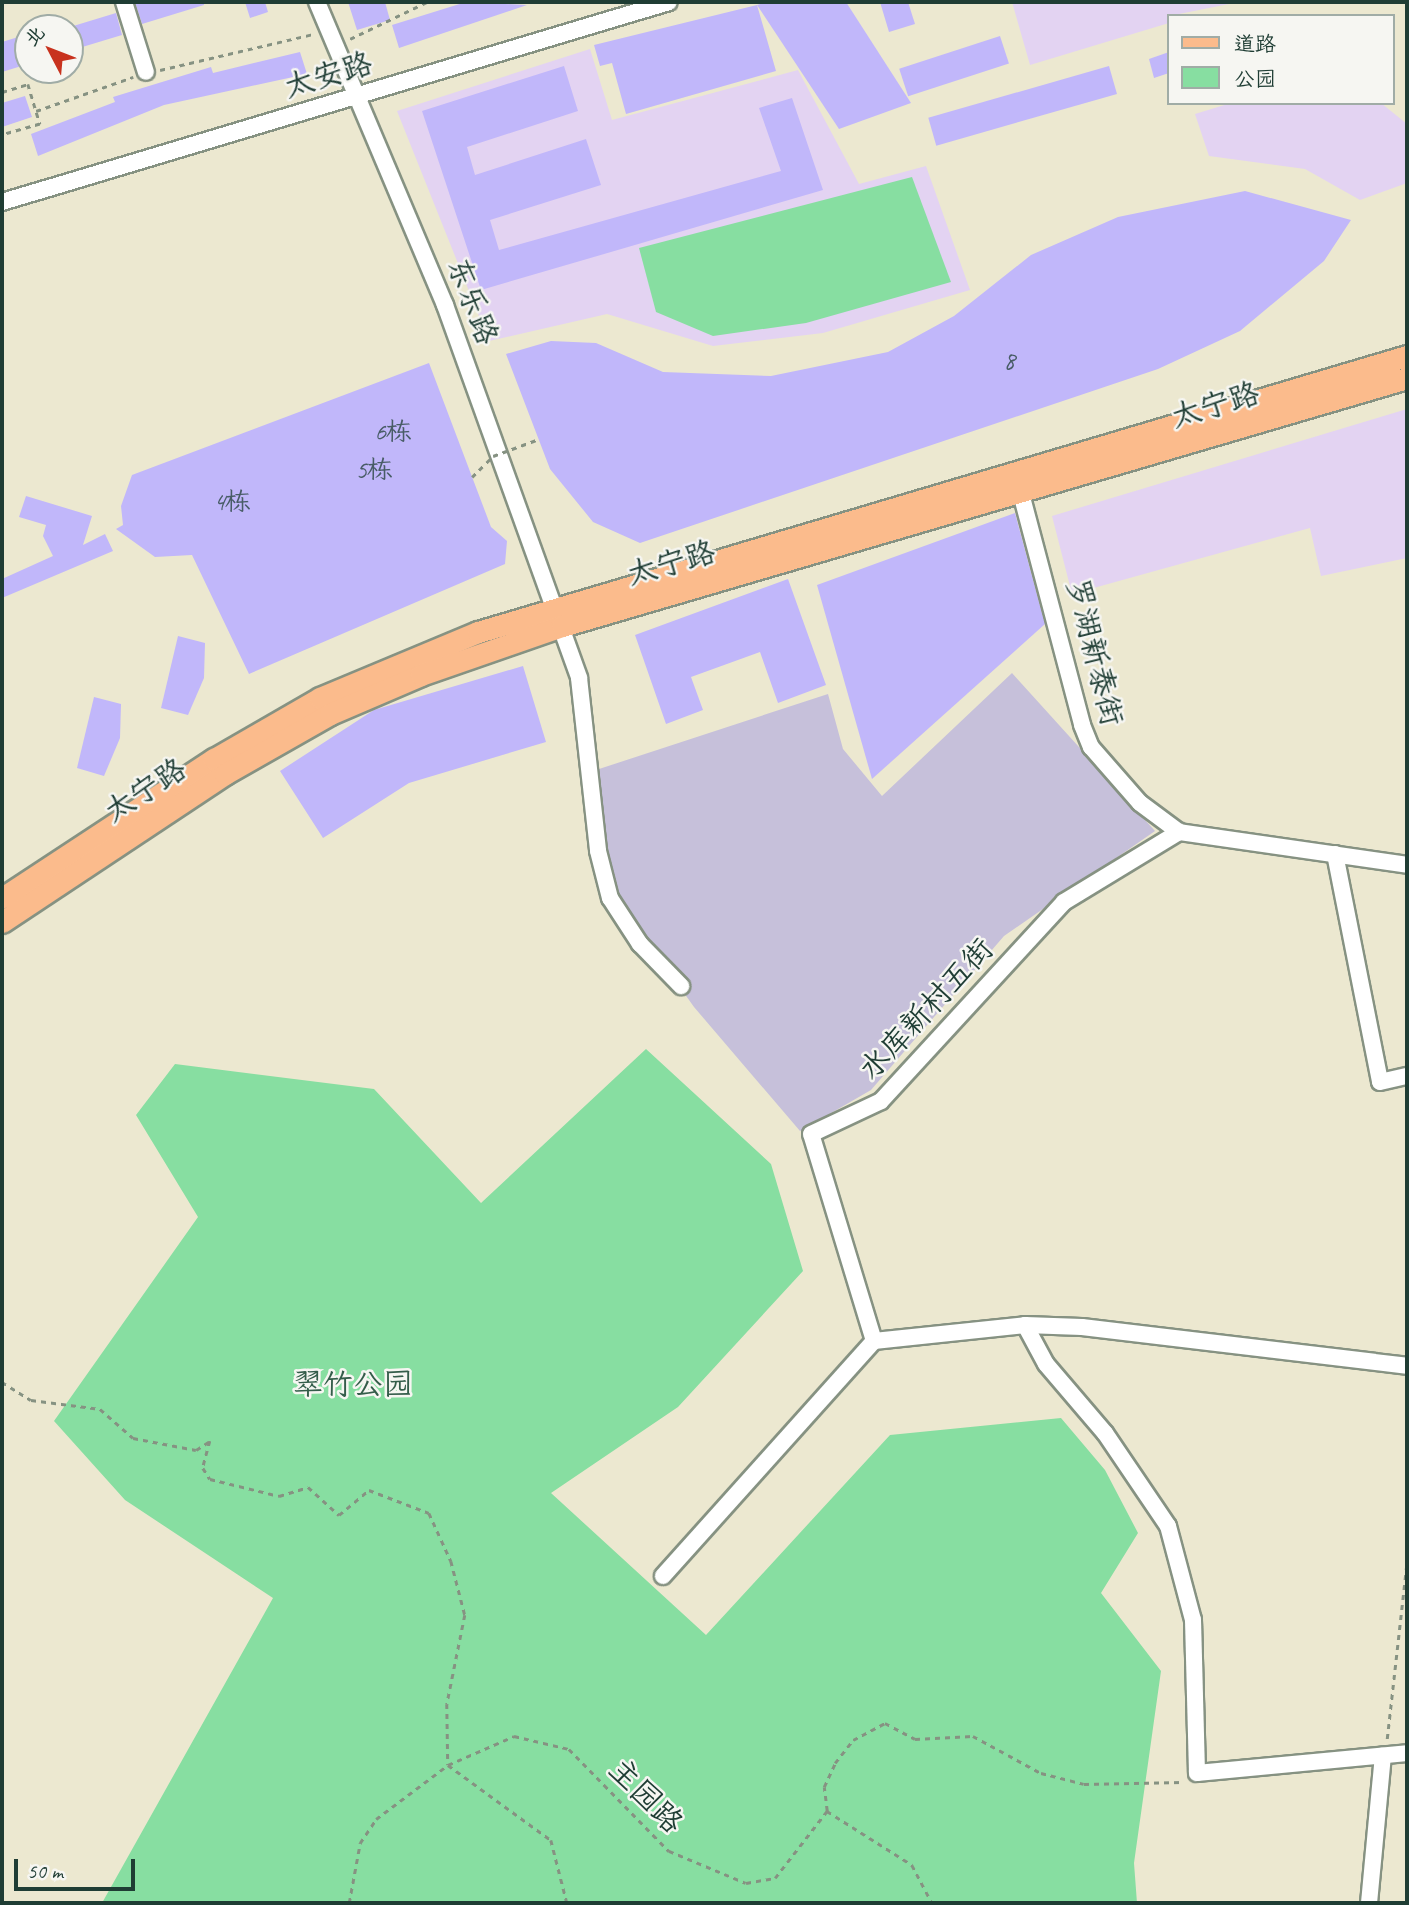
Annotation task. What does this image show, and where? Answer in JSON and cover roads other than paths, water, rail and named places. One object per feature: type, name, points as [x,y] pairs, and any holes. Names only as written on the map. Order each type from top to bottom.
[{"type":"main road","name":"太宁路","points":[[2,922],[225,774],[330,714],[559,616],[1016,473],[1407,356]]},
{"type":"main road","name":"太宁路","points":[[2,898],[214,759],[320,698],[478,632],[559,616],[1022,494],[1407,378]]},
{"type":"street","points":[[124,2],[146,72]]},
{"type":"street","name":"东乐路","points":[[317,2],[361,94],[559,616],[579,678],[606,888],[620,919],[681,986]]},
{"type":"street","name":"太安路","points":[[2,202],[670,2]]},
{"type":"street","name":"罗湖新泰街","points":[[1016,473],[1091,747],[1140,803],[1179,832],[1407,865]]},
{"type":"street","name":"水库新村五街","points":[[874,1341],[811,1134],[881,1101],[1064,902],[1179,832]]},
{"type":"street","points":[[1335,854],[1380,1082],[1407,1076]]},
{"type":"street","points":[[1025,1325],[1046,1364],[1105,1433],[1168,1526],[1193,1620],[1197,1773],[1407,1753]]},
{"type":"street","points":[[663,1576],[874,1341],[1025,1325],[1407,1366]]},
{"type":"street","points":[[1369,1903],[1383,1756]]},
{"type":"park label","name":"翠竹公园","points":[[353,1384]]}]
